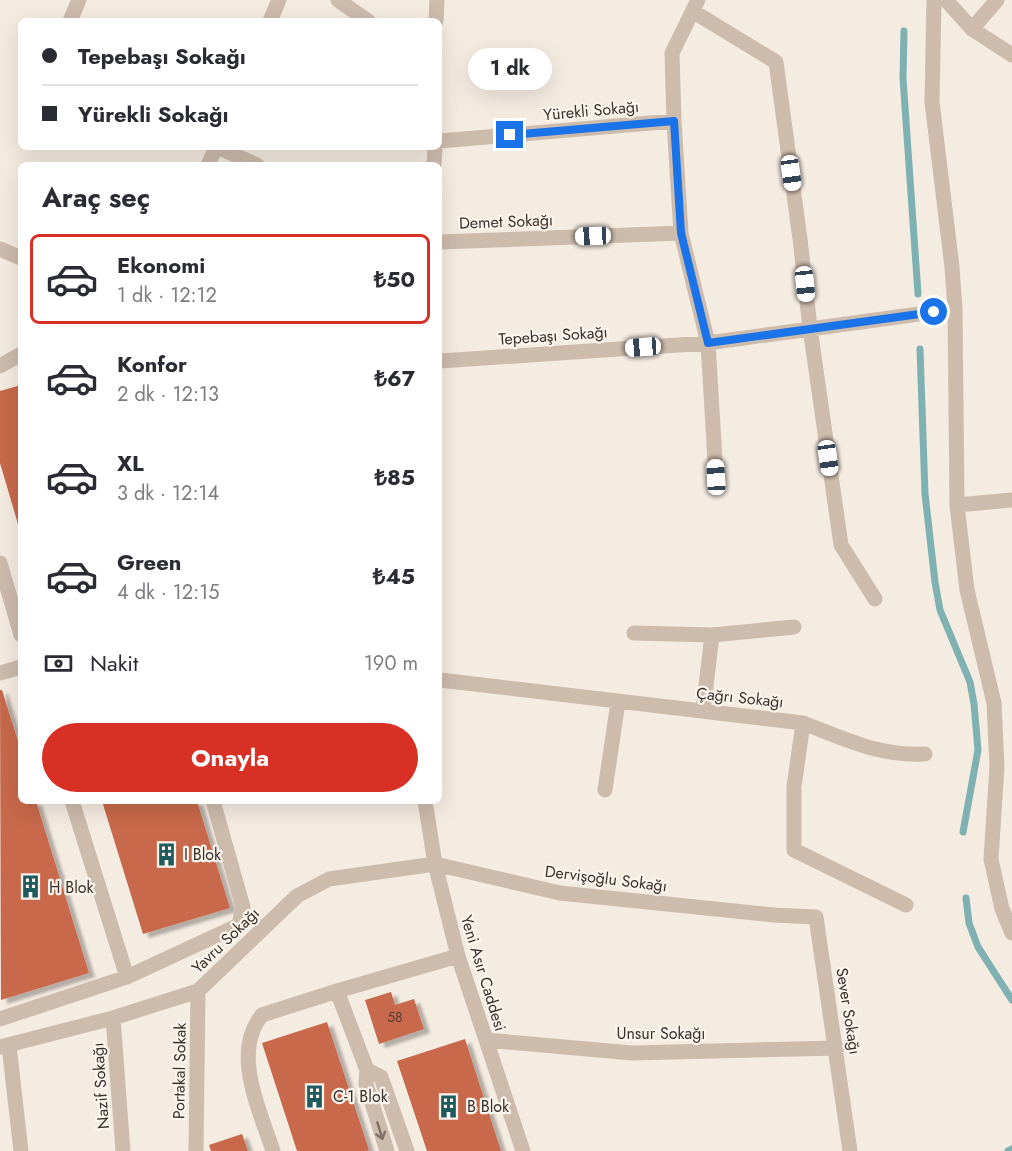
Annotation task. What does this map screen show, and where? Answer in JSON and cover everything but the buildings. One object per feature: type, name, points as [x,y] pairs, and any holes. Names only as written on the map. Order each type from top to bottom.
[{"type":"street","points":[[71,18],[79,0]]},
{"type":"street","points":[[271,18],[279,0]]},
{"type":"street","points":[[338,0],[364,18]]},
{"type":"street","points":[[436,18],[437,0]]},
{"type":"street","points":[[934,0],[932,102],[955,309],[957,506],[967,590],[994,703],[997,767],[991,858],[1002,909],[1012,933]]},
{"type":"street","points":[[946,0],[972,29],[1012,55]]},
{"type":"street","points":[[972,29],[997,0]]},
{"type":"street","points":[[716,477],[708,343],[681,233],[674,121],[672,53],[696,6],[776,62],[841,545],[875,600]]},
{"type":"street","name":"Yürekli Sokağı","points":[[442,141],[674,121]]},
{"type":"street","points":[[224,150],[250,162]]},
{"type":"street","name":"Demet Sokağı","points":[[442,242],[681,233]]},
{"type":"street","points":[[0,249],[18,257]]},
{"type":"street","name":"Tepebaşı Sokağı","points":[[442,362],[708,343],[955,309]]},
{"type":"street","points":[[0,366],[18,356]]},
{"type":"street","points":[[957,506],[1012,500]]},
{"type":"street","points":[[0,562],[18,625]]},
{"type":"street","points":[[634,633],[712,635],[794,627]]},
{"type":"street","points":[[703,711],[712,635]]},
{"type":"street","points":[[0,673],[18,667]]},
{"type":"street","name":"Çağrı Sokağı","points":[[442,680],[803,723],[794,787],[794,850],[906,905]]},
{"type":"street","points":[[605,790],[618,702]]},
{"type":"street","points":[[803,723],[873,750],[905,755],[925,754]]},
{"type":"street","points":[[73,804],[127,977]]},
{"type":"street","points":[[0,1019],[127,977],[239,925],[243,907],[214,804]]},
{"type":"street","name":"Yeni Asır Caddesi","points":[[425,804],[435,864],[458,956],[523,1151]]},
{"type":"street","name":"Dervişoğlu Sokağı","points":[[435,864],[560,893],[774,915]]},
{"type":"street","name":"Yavru Sokağı","points":[[5,1046],[113,1018],[198,991],[297,896],[329,879],[435,864]]},
{"type":"street","name":"Sever Sokağı","points":[[774,915],[816,918],[837,1048],[850,1151]]},
{"type":"street","points":[[273,1151],[253,1091],[249,1065],[249,1037],[254,1025],[262,1015],[458,956]]},
{"type":"street","name":"Portakal Sokak","points":[[196,1151],[198,991]]},
{"type":"street","points":[[337,991],[367,1070],[366,1084],[387,1151]]},
{"type":"street","name":"Nazif Sokağı","points":[[113,1018],[123,1151]]},
{"type":"street","name":"Unsur Sokağı","points":[[486,1040],[632,1053],[837,1048]]},
{"type":"street","points":[[5,1046],[21,1151]]},
{"type":"street","points":[[367,1070],[381,1077],[407,1151]]},
{"type":"waterway","points":[[904,31],[903,78],[918,294]]},
{"type":"waterway","points":[[920,349],[925,494],[935,582],[940,610],[970,682],[974,704],[978,750],[963,832]]},
{"type":"waterway","points":[[966,898],[969,923],[978,947],[1012,1000]]},
{"type":"waterway","points":[[1008,1151],[1012,1149]]},
{"type":"place","name":"I Blok","points":[[166,854]]},
{"type":"place","name":"H Blok","points":[[31,887]]},
{"type":"place","name":"C-1 Blok","points":[[315,1096]]},
{"type":"place","name":"B Blok","points":[[449,1106]]},
{"type":"route","points":[[510,135],[674,121],[681,233],[708,343],[934,312]]}]
